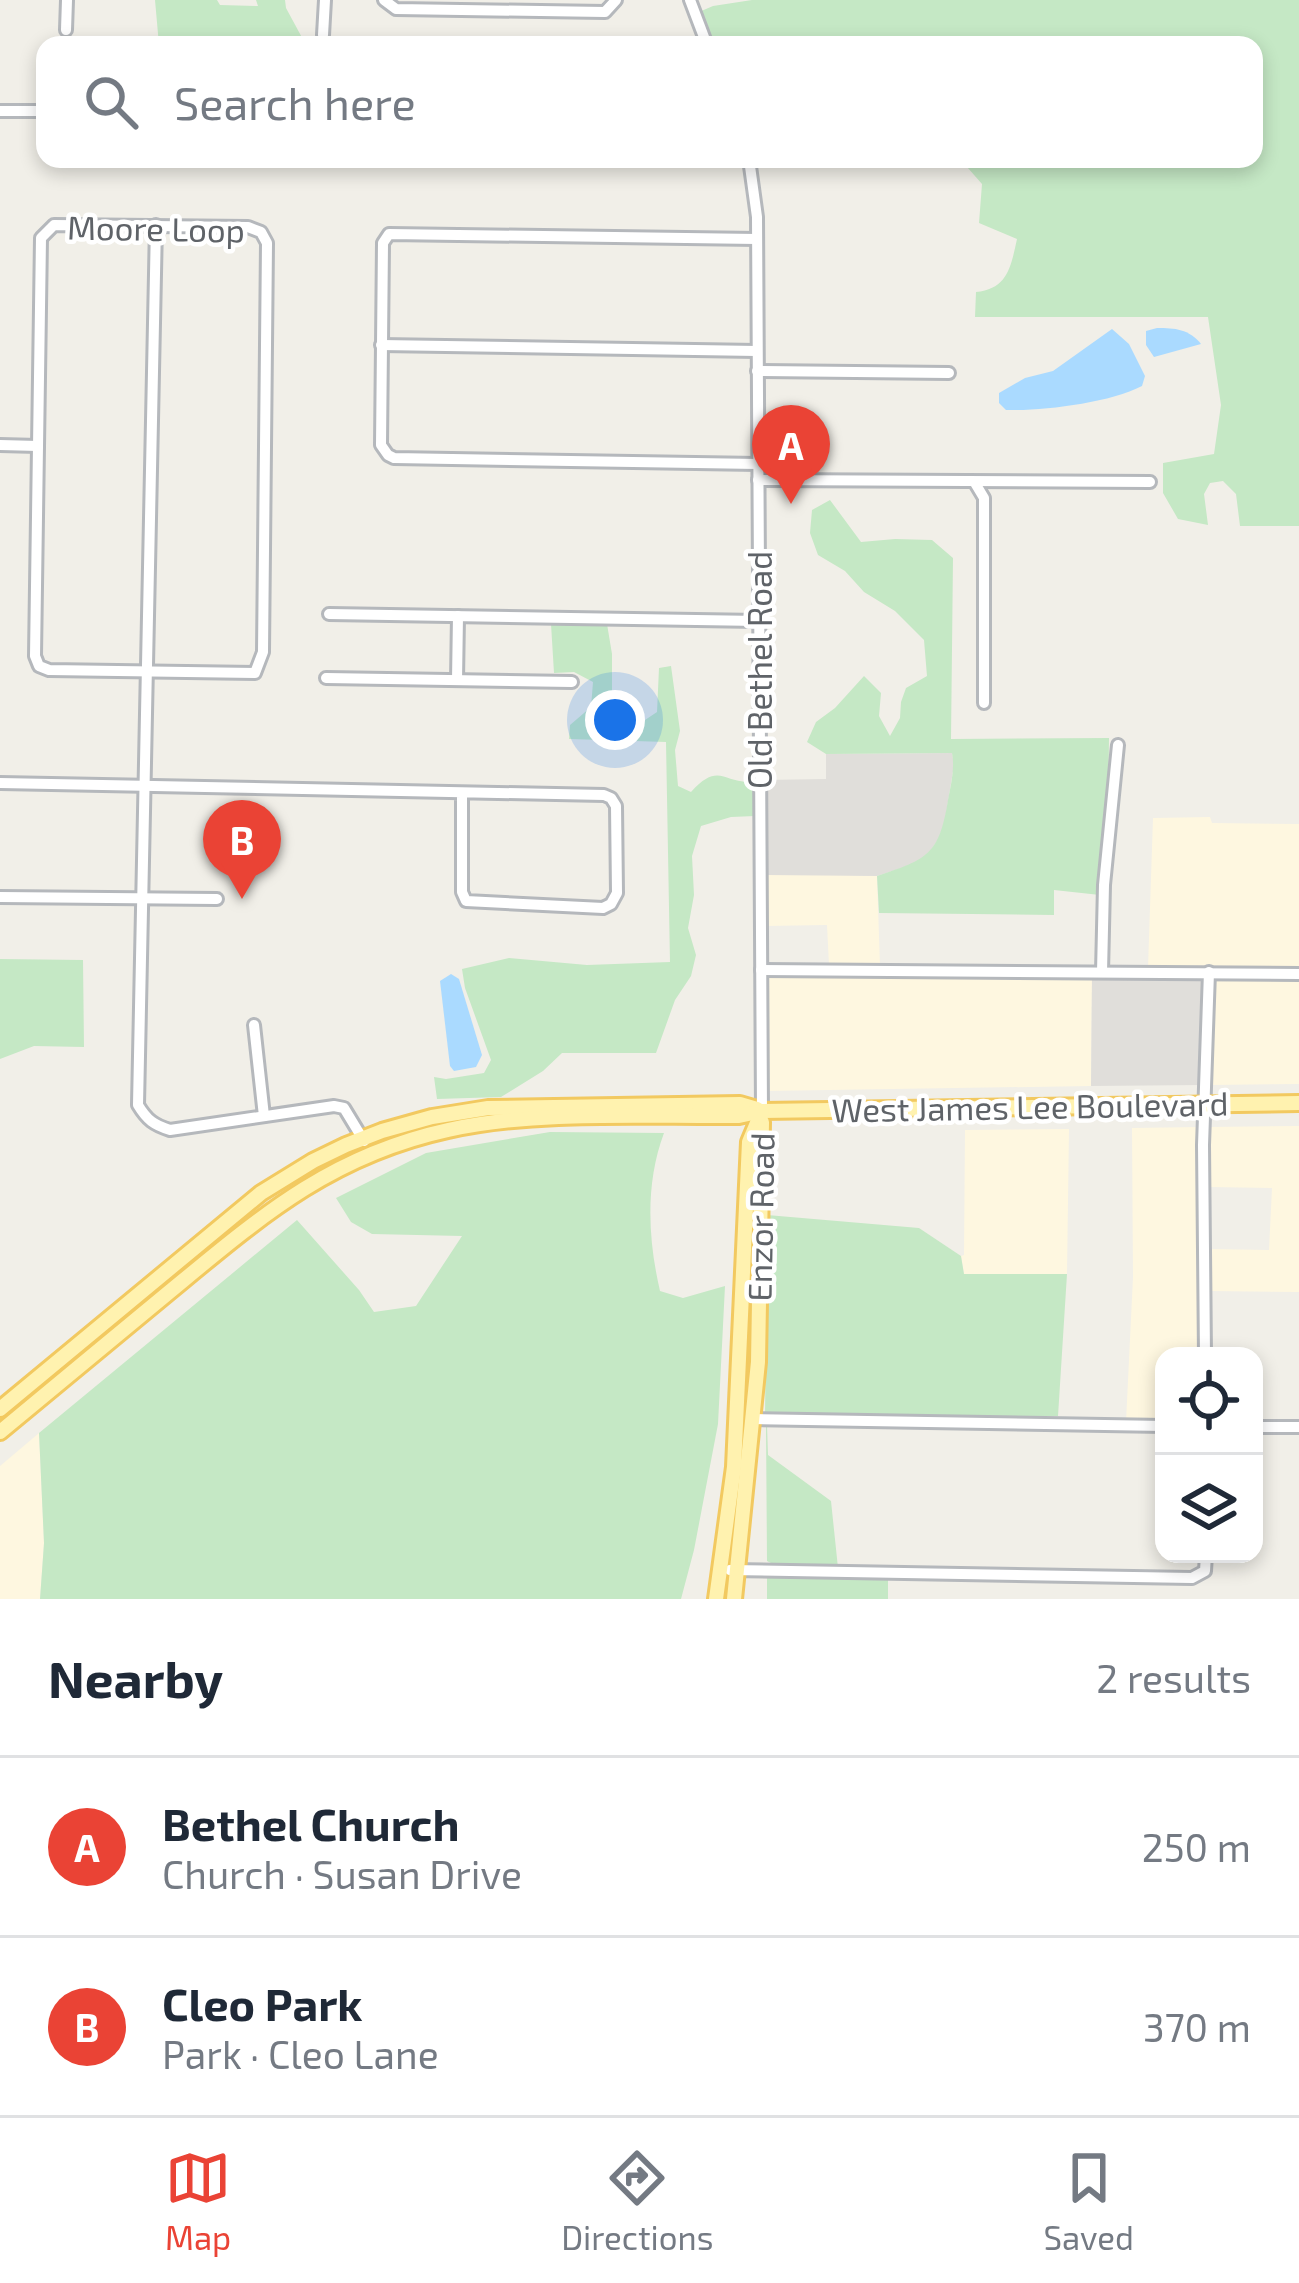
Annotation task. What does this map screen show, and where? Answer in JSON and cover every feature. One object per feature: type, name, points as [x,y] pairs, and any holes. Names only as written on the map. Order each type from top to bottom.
[{"type":"main road","name":"West James Lee Boulevard","points":[[0,1432],[291,1195],[370,1154],[446,1130],[496,1122],[739,1116],[762,1111],[1299,1103]]},
{"type":"main road","name":"West James Lee Boulevard","points":[[0,1408],[261,1193],[363,1138],[433,1117],[488,1108],[740,1104],[762,1111]]},
{"type":"main road","name":"Enzor Road","points":[[734,1599],[758,1362],[762,1111]]},
{"type":"main road","name":"Enzor Road","points":[[716,1599],[734,1467],[749,1142],[762,1111]]},
{"type":"street","points":[[66,30],[67,0]]},
{"type":"street","points":[[323,35],[325,0]]},
{"type":"street","points":[[384,0],[396,9],[604,12],[616,0]]},
{"type":"street","points":[[690,0],[704,36]]},
{"type":"street","points":[[0,111],[36,112]]},
{"type":"street","name":"Old Bethel Road","points":[[750,168],[757,239],[762,1111]]},
{"type":"street","name":"Moore Loop","points":[[53,225],[157,225],[248,227],[261,232],[267,243],[263,652],[255,673],[49,670],[39,666],[35,656],[41,238],[53,225]]},
{"type":"street","points":[[157,225],[139,1106],[156,1125],[170,1130],[344,1108],[370,1154]]},
{"type":"street","points":[[757,239],[389,234],[383,243],[381,445],[394,458],[758,464]]},
{"type":"street","points":[[381,345],[757,351]]},
{"type":"street","points":[[757,370],[949,373]]},
{"type":"street","points":[[0,445],[38,446]]},
{"type":"street","points":[[758,480],[1150,482]]},
{"type":"street","points":[[975,483],[984,498],[983,703]]},
{"type":"street","points":[[329,614],[759,620]]},
{"type":"street","points":[[458,616],[458,680]]},
{"type":"street","points":[[326,677],[572,682]]},
{"type":"street","points":[[1102,972],[1107,850],[1118,746]]},
{"type":"street","points":[[0,783],[604,795],[616,806],[617,893],[611,904],[603,908],[466,902],[462,892],[462,793]]},
{"type":"street","points":[[0,897],[217,898]]},
{"type":"street","points":[[761,970],[1299,974]]},
{"type":"street","points":[[1204,1347],[1209,972]]},
{"type":"street","points":[[254,1025],[264,1116]]},
{"type":"street","points":[[198,1245],[209,1259]]},
{"type":"street","points":[[754,1419],[1155,1426]]},
{"type":"street","points":[[1263,1427],[1299,1427]]},
{"type":"street","points":[[720,1570],[1192,1578],[1203,1574],[1206,1563]]},
{"type":"shaded area","points":[[952,753],[943,832],[929,853],[914,864],[877,876],[765,875],[764,780],[826,779],[826,754]]},
{"type":"shaded area","points":[[1210,817],[1212,823],[1299,824],[1299,969],[1148,968],[1153,818]]},
{"type":"shaded area","points":[[765,875],[877,876],[880,966],[829,965],[827,925],[765,926]]},
{"type":"shaded area","points":[[765,974],[1092,976],[1091,1086],[765,1091]]},
{"type":"shaded area","points":[[1092,976],[1204,976],[1202,1085],[1091,1086]]},
{"type":"shaded area","points":[[1213,976],[1299,978],[1299,1084],[1209,1085]]},
{"type":"shaded area","points":[[1299,1126],[1299,1292],[1209,1291],[1208,1249],[1269,1250],[1272,1188],[1208,1187],[1208,1127]]},
{"type":"shaded area","points":[[1200,1127],[1201,1347],[1155,1347],[1155,1422],[1126,1422],[1133,1277],[1132,1128]]},
{"type":"shaded area","points":[[1069,1129],[1067,1274],[964,1274],[965,1130]]},
{"type":"shaded area","points":[[39,1433],[44,1543],[40,1599],[0,1599],[0,1466]]},
{"type":"green space","points":[[155,0],[217,0],[220,5],[258,6],[256,0],[285,0],[301,36],[158,36]]},
{"type":"green space","points":[[752,0],[1299,0],[1299,526],[1240,526],[1236,494],[1223,481],[1210,483],[1204,494],[1208,525],[1178,519],[1163,493],[1163,463],[1214,454],[1221,405],[1208,317],[975,317],[976,292],[1001,281],[1017,239],[979,223],[982,184],[968,168],[1263,168],[1263,36],[708,36],[699,12]]},
{"type":"green space","points":[[830,500],[861,542],[932,540],[953,558],[951,739],[1109,738],[1100,895],[1054,890],[1054,915],[879,913],[877,876],[920,859],[935,844],[953,759],[952,753],[826,754],[807,742],[816,722],[864,676],[881,693],[879,716],[890,736],[900,718],[906,688],[927,676],[924,640],[895,611],[818,555],[810,533],[812,510]]},
{"type":"green space","points":[[551,624],[607,624],[612,724],[642,722],[657,712],[659,668],[671,666],[680,731],[675,750],[678,786],[691,792],[716,776],[757,781],[757,813],[701,826],[692,856],[694,895],[688,928],[696,955],[656,1053],[562,1053],[501,1097],[437,1099],[434,1077],[484,1073],[491,1060],[462,969],[509,958],[587,965],[670,962],[666,742],[569,739],[570,725],[591,707],[593,682],[574,672],[554,673]]},
{"type":"green space","points":[[0,959],[83,960],[84,1047],[34,1046],[0,1059]]},
{"type":"green space","points":[[550,1132],[664,1133],[650,1212],[660,1291],[683,1298],[725,1286],[718,1424],[681,1599],[40,1599],[44,1543],[39,1433],[297,1220],[374,1312],[416,1306],[462,1236],[372,1234],[351,1222],[336,1198],[426,1153]]},
{"type":"green space","points":[[767,1215],[919,1228],[961,1256],[964,1274],[1067,1274],[1058,1416],[765,1417]]},
{"type":"green space","points":[[766,1425],[768,1455],[831,1501],[838,1568],[781,1568],[767,1561]]},
{"type":"green space","points":[[767,1573],[888,1577],[888,1599],[767,1599]]},
{"type":"water","points":[[1112,329],[1129,344],[1145,376],[1142,386],[1057,407],[1006,410],[999,403],[999,393],[1025,378],[1053,371]]},
{"type":"water","points":[[1181,330],[1201,344],[1154,357],[1146,345],[1146,331]]},
{"type":"water","points":[[451,974],[459,979],[482,1055],[476,1067],[454,1071],[440,981]]},
{"type":"place","name":"Bethel Church","points":[[791,504]]},
{"type":"place","name":"Cleo Park","points":[[242,899]]}]
